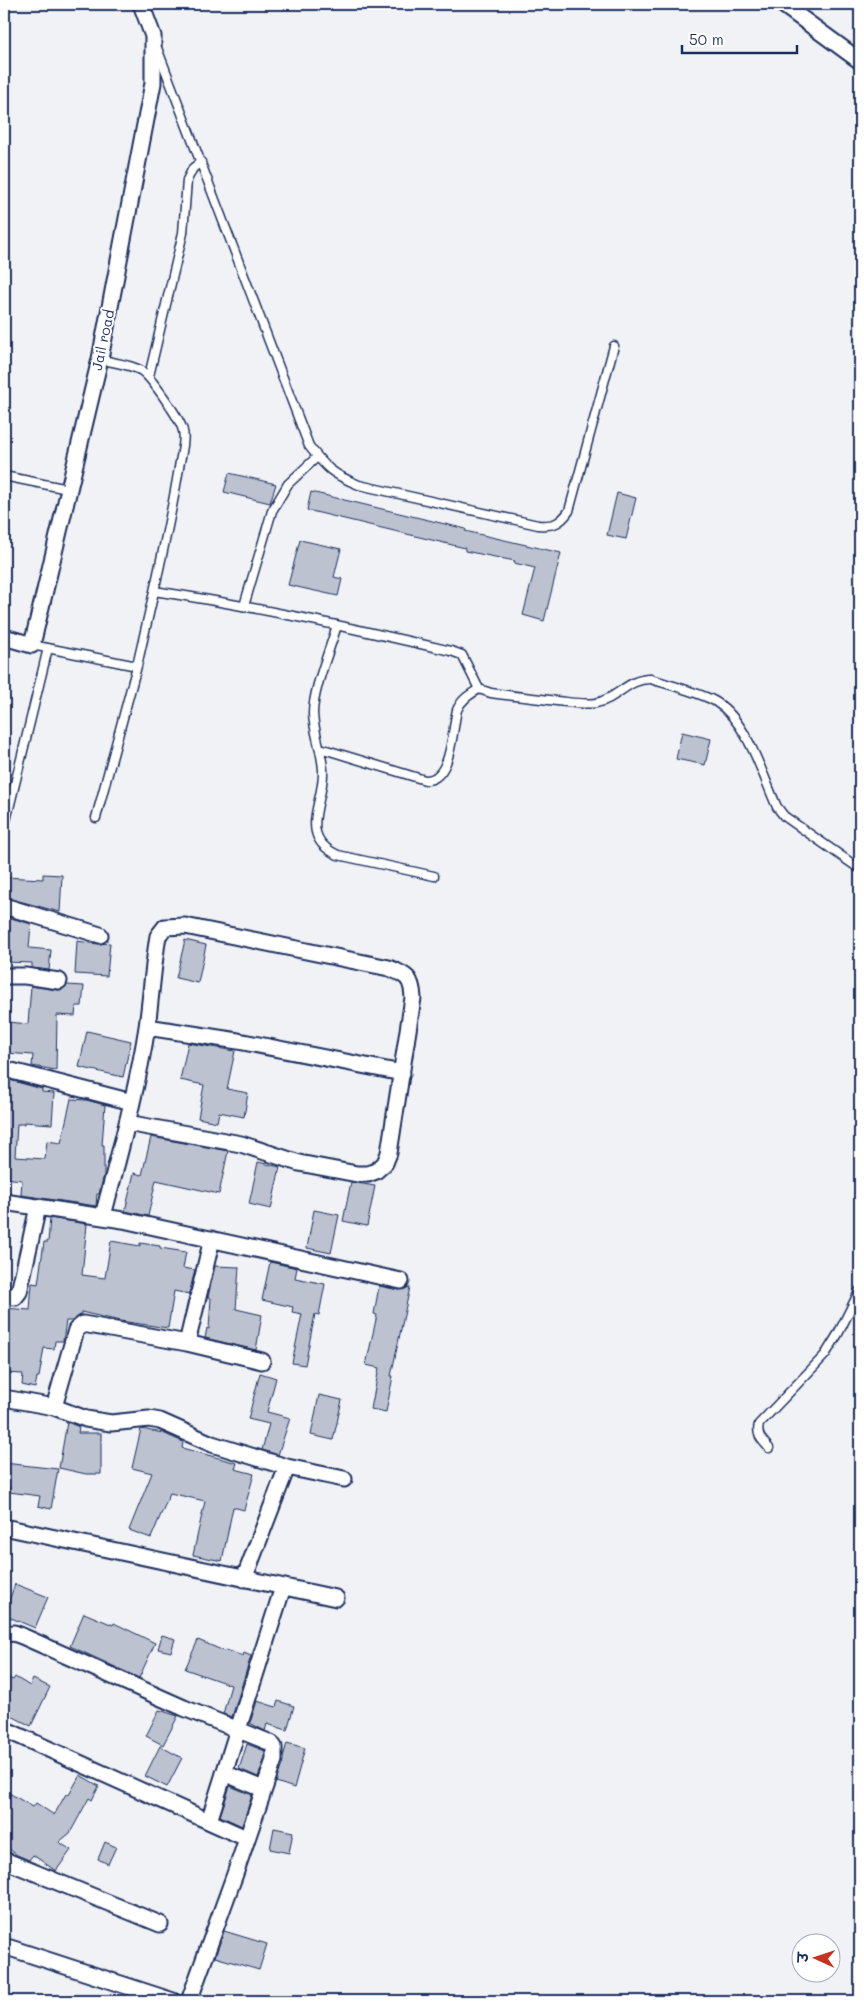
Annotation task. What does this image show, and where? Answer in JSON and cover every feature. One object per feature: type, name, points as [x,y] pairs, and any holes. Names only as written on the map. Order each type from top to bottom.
[{"type":"street","name":"Jail road","points":[[32,645],[100,360],[153,83],[153,36],[141,4]]},
{"type":"street","points":[[782,4],[860,61]]},
{"type":"street","points":[[4,637],[32,645]]},
{"type":"street","points":[[4,906],[100,935]]},
{"type":"street","points":[[103,1216],[126,1123],[132,1102],[147,1027],[158,936],[165,927],[185,926],[389,968],[408,978],[412,986],[413,998],[389,1153],[385,1164],[376,1171],[368,1174],[357,1174],[312,1166],[241,1144],[126,1123]]},
{"type":"street","points":[[4,976],[24,976],[59,981]]},
{"type":"street","points":[[147,1027],[238,1041],[402,1073]]},
{"type":"street","points":[[4,1069],[132,1102]]},
{"type":"street","points":[[4,1202],[103,1216],[401,1280]]},
{"type":"street","points":[[4,1295],[15,1296],[19,1292],[38,1207]]},
{"type":"street","points":[[187,1343],[212,1239]]},
{"type":"street","points":[[54,1407],[76,1330],[84,1324],[187,1343],[262,1361]]},
{"type":"street","points":[[4,1398],[54,1407],[86,1420],[111,1423],[149,1419],[160,1421],[212,1444],[287,1467],[344,1479]]},
{"type":"street","points":[[244,1579],[287,1467]]},
{"type":"street","points":[[4,1527],[336,1598]]},
{"type":"street","points":[[209,1821],[284,1587]]},
{"type":"street","points":[[4,1634],[14,1633],[22,1636],[238,1731],[271,1743],[274,1747],[274,1760],[189,2001]]},
{"type":"street","points":[[4,1729],[246,1838]]},
{"type":"street","points":[[224,1773],[263,1789]]},
{"type":"street","points":[[4,1860],[160,1924]]},
{"type":"street","points":[[4,1946],[173,2001]]},
{"type":"lane","points":[[153,36],[309,446],[324,466],[337,476],[359,485],[538,525],[551,526],[562,521],[569,511],[614,346]]},
{"type":"lane","points":[[149,376],[183,233],[187,180],[194,168],[201,162]]},
{"type":"lane","points":[[96,818],[137,666],[174,496],[184,436],[173,408],[162,397],[149,376],[134,368],[100,360]]},
{"type":"lane","points":[[244,606],[272,510],[288,484],[317,457]]},
{"type":"lane","points":[[4,476],[68,490]]},
{"type":"lane","points":[[154,591],[244,606],[451,651],[462,655],[478,690]]},
{"type":"lane","points":[[338,625],[314,700],[314,727],[324,772],[315,816],[315,829],[320,843],[327,850],[338,856],[434,876]]},
{"type":"lane","points":[[32,645],[137,666]]},
{"type":"lane","points":[[4,828],[48,648]]},
{"type":"lane","points":[[320,748],[425,780],[433,780],[445,768],[457,710],[467,696],[478,690],[500,694],[595,703],[616,695],[630,683],[641,678],[651,679],[715,701],[736,719],[744,732],[777,806],[784,816],[857,867]]},
{"type":"lane","points":[[769,1448],[759,1437],[759,1424],[825,1355],[860,1290]]},
{"type":"building","points":[[229,473],[276,484],[270,503],[224,492]]},
{"type":"building","points":[[311,492],[561,553],[544,621],[523,615],[535,568],[514,563],[515,561],[465,551],[465,548],[307,510]]},
{"type":"building","points":[[617,493],[636,498],[626,539],[607,535]]},
{"type":"building","points":[[300,540],[341,549],[334,577],[342,579],[338,596],[288,585]]},
{"type":"building","points":[[682,732],[711,739],[705,765],[676,759]]},
{"type":"building","points":[[43,874],[62,875],[60,912],[4,897],[4,877],[43,879]]},
{"type":"building","points":[[4,916],[31,924],[29,948],[51,950],[49,970],[32,968],[32,963],[4,962]]},
{"type":"building","points":[[185,940],[206,945],[198,983],[176,978]]},
{"type":"building","points":[[77,941],[98,944],[110,943],[107,976],[75,974]]},
{"type":"building","points":[[67,985],[84,986],[82,1006],[76,1006],[75,1016],[57,1015],[56,1070],[32,1066],[33,1055],[6,1053],[8,1022],[28,1024],[31,986],[58,990],[63,989]]},
{"type":"building","points":[[87,1031],[131,1041],[123,1077],[79,1067]]},
{"type":"building","points":[[188,1043],[235,1051],[227,1089],[248,1093],[244,1117],[219,1112],[217,1122],[198,1118],[204,1085],[180,1080]]},
{"type":"building","points":[[6,1079],[42,1089],[42,1092],[54,1093],[52,1124],[24,1122],[24,1124],[17,1124],[15,1157],[45,1159],[47,1141],[61,1143],[71,1099],[86,1100],[105,1105],[102,1145],[104,1145],[104,1175],[99,1194],[97,1194],[96,1206],[21,1195],[22,1180],[4,1178],[4,1100]]},
{"type":"building","points":[[151,1137],[228,1151],[219,1194],[156,1180],[148,1216],[125,1211],[134,1173],[142,1175]]},
{"type":"building","points":[[258,1162],[280,1167],[271,1209],[249,1204]]},
{"type":"building","points":[[351,1182],[375,1186],[367,1226],[343,1221]]},
{"type":"building","points":[[314,1210],[339,1215],[331,1253],[307,1248]]},
{"type":"building","points":[[50,1218],[87,1224],[82,1275],[105,1278],[111,1241],[140,1246],[140,1243],[186,1252],[183,1268],[195,1270],[189,1294],[174,1291],[168,1328],[120,1321],[81,1312],[81,1315],[72,1321],[66,1321],[63,1341],[55,1341],[54,1349],[44,1348],[35,1388],[22,1385],[23,1374],[4,1373],[4,1308],[30,1310],[32,1283],[38,1284],[44,1242],[48,1242]]},
{"type":"building","points":[[270,1262],[297,1268],[295,1278],[325,1284],[319,1315],[315,1314],[305,1365],[292,1363],[302,1314],[292,1312],[293,1307],[262,1300]]},
{"type":"building","points":[[215,1266],[239,1267],[236,1309],[262,1315],[256,1350],[205,1338],[207,1328],[209,1329],[211,1298],[208,1297]]},
{"type":"building","points":[[379,1286],[399,1290],[410,1287],[391,1376],[393,1376],[386,1412],[371,1409],[379,1368],[366,1365],[377,1315],[374,1314]]},
{"type":"building","points":[[260,1373],[276,1378],[267,1412],[290,1418],[278,1455],[262,1450],[269,1424],[248,1419]]},
{"type":"building","points":[[319,1395],[342,1400],[333,1440],[311,1435]]},
{"type":"building","points":[[67,1422],[79,1427],[78,1433],[101,1433],[101,1474],[86,1474],[59,1468]]},
{"type":"building","points":[[141,1429],[163,1433],[183,1442],[182,1448],[237,1463],[235,1469],[254,1474],[244,1510],[233,1507],[222,1561],[193,1555],[205,1501],[170,1493],[151,1538],[129,1530],[152,1473],[132,1468]]},
{"type":"building","points":[[4,1463],[58,1469],[51,1509],[38,1506],[40,1496],[9,1492],[10,1488],[4,1488]]},
{"type":"building","points":[[15,1584],[48,1597],[35,1628],[4,1615]]},
{"type":"building","points":[[84,1613],[113,1625],[114,1623],[155,1643],[139,1678],[70,1646]]},
{"type":"building","points":[[162,1635],[175,1639],[171,1652],[158,1649]]},
{"type":"building","points":[[198,1640],[224,1651],[243,1656],[244,1653],[251,1656],[232,1717],[223,1714],[231,1685],[185,1669]]},
{"type":"building","points":[[4,1676],[13,1680],[15,1677],[30,1686],[33,1679],[50,1687],[31,1726],[4,1712]]},
{"type":"building","points":[[257,1701],[276,1707],[278,1701],[294,1706],[287,1730],[267,1724],[265,1731],[250,1723]]},
{"type":"building","points":[[159,1710],[178,1716],[163,1745],[146,1736]]},
{"type":"building","points":[[287,1743],[305,1748],[294,1788],[276,1782]]},
{"type":"building","points":[[247,1744],[265,1751],[265,1758],[258,1777],[239,1769]]},
{"type":"building","points":[[160,1746],[182,1758],[167,1787],[145,1776]]},
{"type":"building","points":[[80,1775],[99,1786],[92,1800],[89,1798],[70,1833],[59,1842],[71,1850],[56,1871],[33,1855],[29,1860],[17,1855],[4,1845],[4,1801],[9,1793],[33,1807],[36,1803],[54,1815],[66,1794],[69,1795]]},
{"type":"building","points":[[230,1786],[252,1795],[242,1826],[220,1816]]},
{"type":"building","points":[[274,1828],[293,1832],[289,1853],[270,1849]]},
{"type":"building","points":[[105,1842],[116,1847],[108,1864],[98,1859]]},
{"type":"building","points":[[224,1931],[267,1944],[259,1970],[215,1957]]}]
